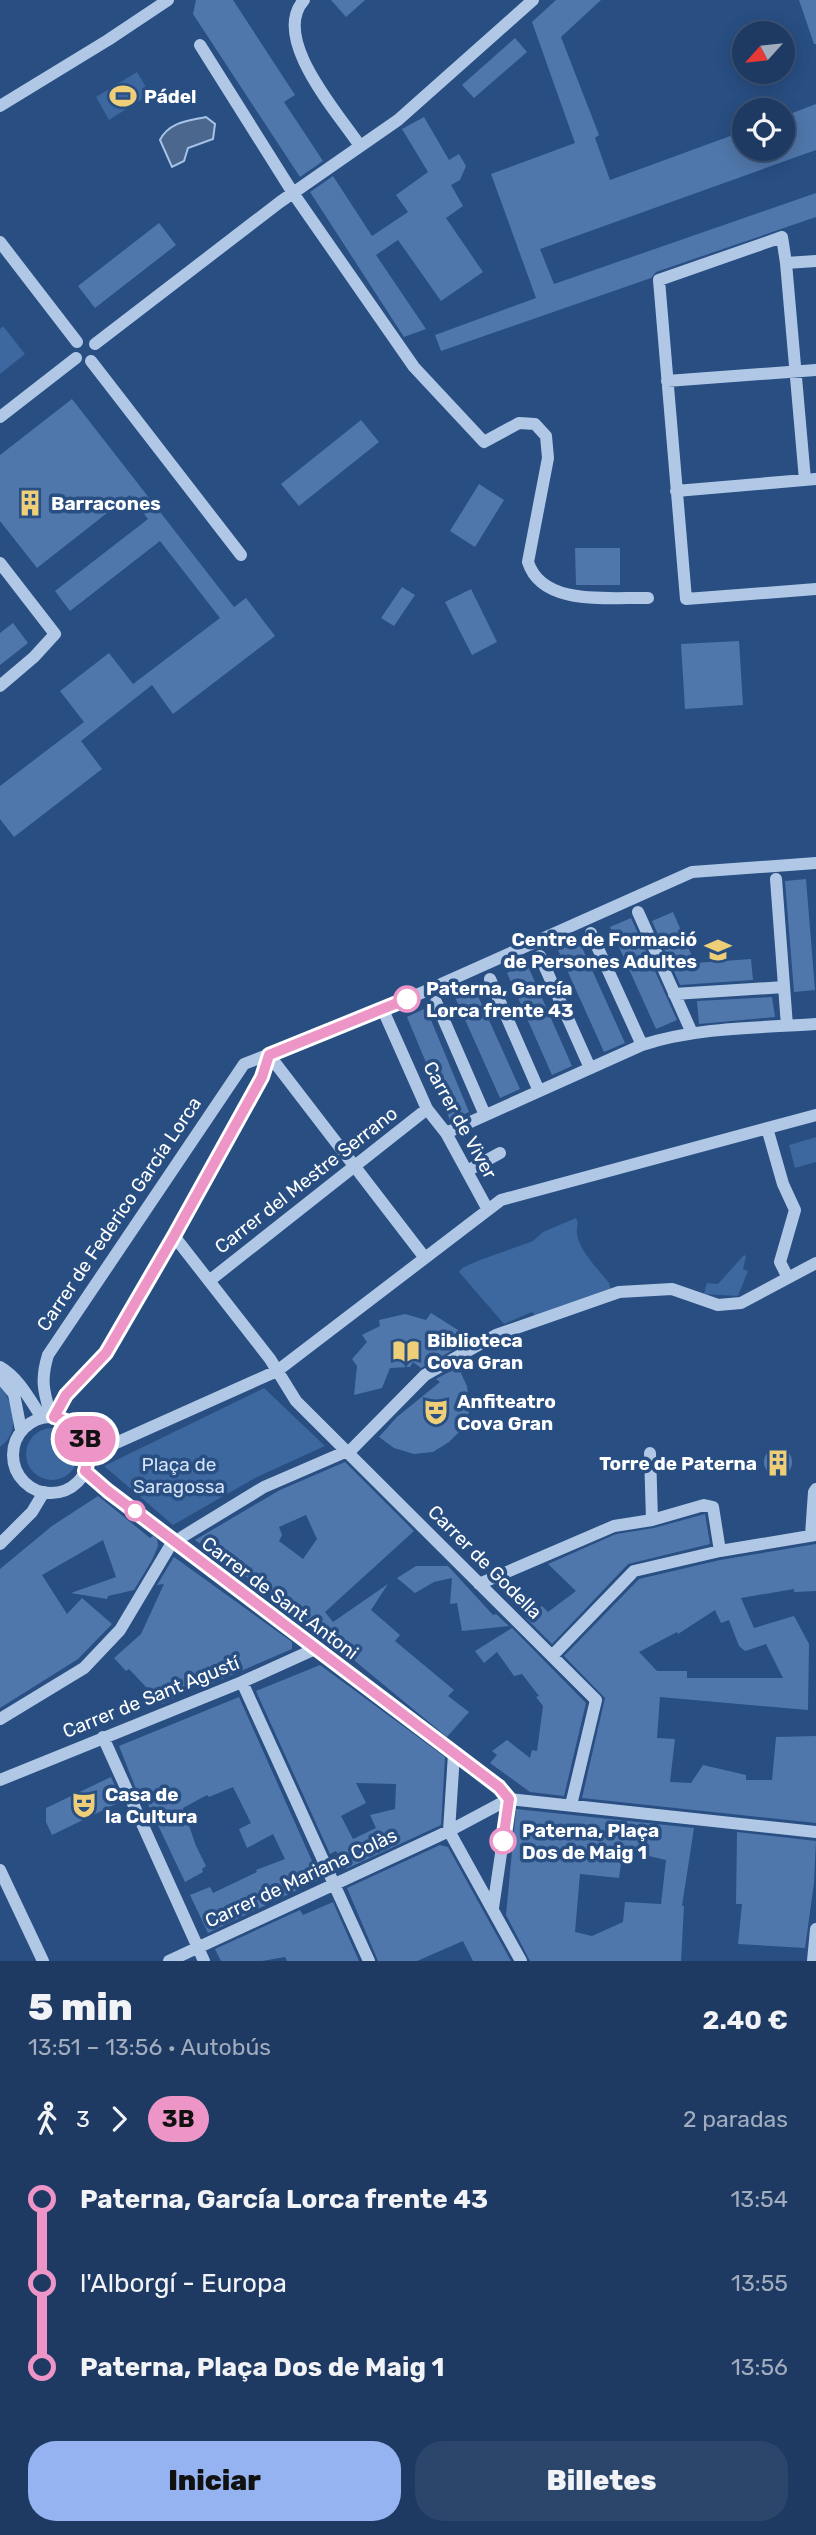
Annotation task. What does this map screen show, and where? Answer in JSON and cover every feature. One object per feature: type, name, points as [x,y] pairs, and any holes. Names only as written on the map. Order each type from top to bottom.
[{"type":"street","points":[[0,106],[168,0]]},
{"type":"street","points":[[304,0],[298,7],[293,26],[302,60],[360,146]]},
{"type":"street","points":[[94,344],[293,193],[398,120],[533,0]]},
{"type":"street","points":[[200,44],[293,193],[414,368],[484,442],[519,423],[536,424],[546,436],[548,458],[528,562],[532,575],[549,588],[570,596],[648,598]]},
{"type":"street","points":[[676,491],[810,480],[795,372],[782,237],[659,280],[667,382],[676,491],[685,599],[816,589]]},
{"type":"street","points":[[0,242],[78,342]]},
{"type":"street","points":[[786,263],[816,261]]},
{"type":"street","points":[[86,339],[94,344],[96,355],[91,361],[82,362],[76,358],[74,352],[78,342],[86,339]]},
{"type":"street","points":[[0,417],[76,358]]},
{"type":"street","points":[[91,361],[241,555]]},
{"type":"street","points":[[667,382],[816,370]]},
{"type":"street","points":[[0,563],[55,634],[34,657],[0,686]]},
{"type":"street","name":"Carrer de Federico García Lorca","points":[[49,1417],[42,1385],[48,1355],[244,1065],[383,1010],[692,872],[816,863]]},
{"type":"street","points":[[776,879],[787,1026]]},
{"type":"street","points":[[639,912],[692,1033]]},
{"type":"street","points":[[591,933],[642,1045]]},
{"type":"street","points":[[540,956],[590,1068]]},
{"type":"street","points":[[490,979],[539,1091]]},
{"type":"street","points":[[674,994],[784,987]]},
{"type":"street","points":[[436,1002],[485,1115]]},
{"type":"street","name":"Carrer de Viver","points":[[383,1010],[427,1109],[446,1133],[488,1210]]},
{"type":"street","points":[[446,1133],[642,1045],[692,1033],[816,1024]]},
{"type":"street","points":[[269,1055],[425,1258]]},
{"type":"street","points":[[49,1417],[106,1353],[262,1077],[269,1055]]},
{"type":"street","name":"Carrer del Mestre Serrano","points":[[209,1281],[427,1109]]},
{"type":"street","points":[[88,1452],[107,1447],[277,1371],[500,1200],[816,1115]]},
{"type":"street","points":[[767,1128],[783,1184],[795,1210],[780,1262],[788,1278]]},
{"type":"street","points":[[467,1171],[500,1153]]},
{"type":"street","name":"Carrer de Godella","points":[[174,1236],[277,1371],[296,1401],[596,1700],[571,1805]]},
{"type":"street","points":[[0,1719],[84,1668],[120,1630],[175,1542],[264,1487],[352,1449],[425,1376],[496,1335],[619,1292],[672,1289],[718,1305],[741,1303],[816,1264]]},
{"type":"street","points":[[0,1367],[7,1371],[49,1417]]},
{"type":"street","points":[[0,1377],[14,1394],[21,1430]]},
{"type":"street","points":[[49,1417],[74,1424],[81,1432],[88,1452],[85,1471],[78,1481],[68,1489],[56,1492],[33,1488],[6,1460],[21,1430],[31,1422],[49,1417]]},
{"type":"street","points":[[650,1453],[652,1520]]},
{"type":"street","name":"Carrer de Sant Antoni","points":[[85,1471],[499,1787],[509,1799]]},
{"type":"street","points":[[552,1656],[634,1572],[720,1550],[814,1535],[816,1489]]},
{"type":"street","points":[[0,1544],[32,1512],[44,1492]]},
{"type":"street","points":[[480,1584],[614,1526],[652,1520],[704,1505],[713,1507],[720,1550]]},
{"type":"street","name":"Carrer de Sant Agustí","points":[[0,1780],[242,1682],[315,1649]]},
{"type":"street","points":[[242,1682],[369,1961]]},
{"type":"street","points":[[103,1737],[204,1961]]},
{"type":"street","points":[[454,1754],[449,1830],[521,1961]]},
{"type":"street","points":[[493,1908],[509,1799],[816,1832]]},
{"type":"street","name":"Carrer de Mariana Colàs","points":[[169,1961],[449,1830],[509,1799]]},
{"type":"street","points":[[0,1870],[43,1961]]},
{"type":"street","points":[[813,1961],[816,1929]]},
{"type":"green space","name":"Pádel","points":[[137,72],[150,94],[109,120],[96,97]]},
{"type":"green space","points":[[3,326],[25,354],[0,374],[0,329]]},
{"type":"green space","points":[[816,1137],[816,1162],[795,1168],[789,1145]]},
{"type":"green space","points":[[576,1218],[578,1239],[592,1263],[609,1283],[611,1290],[536,1317],[532,1312],[504,1324],[459,1272],[480,1260],[533,1241],[543,1232]]},
{"type":"green space","points":[[744,1255],[743,1269],[748,1271],[738,1296],[704,1294],[707,1283],[718,1284]]},
{"type":"green space","points":[[0,1386],[12,1409],[13,1426],[7,1441],[0,1447]]},
{"type":"green space","name":"Plaça de Saragossa","points":[[264,1388],[325,1446],[257,1477],[173,1525],[104,1466]]},
{"type":"green space","points":[[52,1428],[62,1430],[70,1436],[76,1444],[76,1464],[70,1472],[62,1478],[52,1480],[42,1478],[34,1472],[28,1464],[26,1454],[28,1444],[34,1436],[42,1430]]},
{"type":"shaded area","points":[[206,117],[215,124],[213,139],[188,148],[184,161],[172,167],[160,140],[164,134],[180,123]]},
{"type":"building","points":[[196,0],[233,0],[295,95],[284,102],[323,161],[300,177],[193,14]]},
{"type":"building","points":[[331,0],[365,0],[346,17]]},
{"type":"building","points":[[556,0],[601,0],[561,37],[599,135],[595,138],[610,180],[732,135],[732,161],[785,161],[540,249],[554,284],[816,193],[816,217],[441,351],[435,335],[536,298],[491,174],[575,143],[532,22]]},
{"type":"building","points":[[799,0],[816,0],[816,44],[814,44]]},
{"type":"building","points":[[515,38],[527,52],[474,98],[462,85]]},
{"type":"building","points":[[816,104],[816,150],[795,158],[795,112]]},
{"type":"building","points":[[424,117],[449,160],[459,154],[466,166],[460,180],[451,185],[463,206],[446,218],[483,272],[441,301],[398,240],[376,255],[426,329],[404,337],[310,192],[333,176],[372,236],[408,212],[396,195],[428,172],[402,129]]},
{"type":"building","points":[[159,223],[176,245],[95,308],[78,286]]},
{"type":"building","points":[[72,399],[234,607],[246,598],[275,636],[173,714],[152,685],[81,741],[102,769],[14,837],[0,819],[0,786],[84,722],[60,691],[109,653],[133,684],[220,618],[160,541],[70,611],[55,591],[148,519],[130,495],[37,568],[0,521],[0,455]]},
{"type":"building","points":[[361,420],[379,442],[299,506],[281,484]]},
{"type":"building","points":[[479,484],[504,500],[475,547],[450,531]]},
{"type":"building","points":[[575,548],[620,548],[620,585],[576,585]]},
{"type":"building","points":[[402,587],[415,595],[394,626],[381,618]]},
{"type":"building","points":[[471,589],[497,642],[472,655],[445,602]]},
{"type":"building","points":[[13,623],[28,643],[0,665],[0,633]]},
{"type":"building","points":[[739,641],[743,705],[685,709],[681,644]]},
{"type":"building","points":[[806,879],[815,990],[794,992],[785,881]]},
{"type":"building","points":[[673,912],[695,963],[751,959],[753,980],[680,985],[652,921]]},
{"type":"building","points":[[631,918],[677,1020],[656,1029],[610,927]]},
{"type":"building","points":[[579,941],[625,1043],[604,1052],[558,950]]},
{"type":"building","points":[[527,964],[572,1066],[552,1075],[507,973]]},
{"type":"building","points":[[474,987],[520,1089],[500,1098],[454,995]]},
{"type":"building","points":[[772,997],[775,1017],[699,1024],[697,1001]]},
{"type":"building","points":[[426,1008],[469,1112],[450,1120],[407,1017]]},
{"type":"building","name":"Biblioteca Cova Gran","points":[[431,1313],[458,1330],[467,1342],[421,1368],[413,1362],[410,1367],[390,1368],[382,1388],[354,1395],[357,1366],[352,1359],[367,1342],[362,1335],[380,1326],[379,1320],[405,1314],[426,1320]]},
{"type":"building","name":"Anfiteatro Cova Gran","points":[[458,1367],[467,1386],[470,1408],[465,1426],[449,1442],[433,1452],[414,1454],[394,1448],[379,1437],[397,1417],[440,1382],[436,1379]]},
{"type":"building","name":"Torre de Paterna","points":[[778,1448],[788,1452],[792,1462],[788,1472],[778,1476],[768,1472],[764,1462],[768,1452]]},
{"type":"building","points":[[345,1462],[414,1531],[325,1612],[333,1622],[388,1584],[371,1610],[400,1635],[395,1641],[454,1690],[448,1696],[469,1712],[447,1737],[344,1652],[346,1648],[195,1540],[280,1490]],"holes":[[[306,1515],[317,1539],[303,1559],[279,1541],[282,1535],[279,1527]]]},
{"type":"building","points":[[98,1496],[150,1538],[153,1536],[157,1539],[158,1546],[152,1560],[134,1590],[108,1596],[107,1599],[71,1593],[116,1577],[103,1540],[42,1575],[67,1614],[82,1598],[112,1624],[78,1659],[0,1708],[0,1569],[52,1526]]},
{"type":"building","points":[[705,1514],[710,1544],[628,1564],[552,1644],[526,1618],[542,1606],[548,1612],[576,1591],[548,1564],[616,1534],[654,1528]]},
{"type":"building","points":[[816,1544],[816,1591],[794,1592],[794,1589],[741,1598],[754,1628],[794,1616],[809,1644],[808,1710],[660,1697],[657,1738],[675,1739],[670,1782],[691,1783],[703,1765],[746,1775],[746,1780],[772,1780],[776,1737],[816,1736],[816,1823],[582,1798],[605,1698],[564,1656],[639,1579],[720,1560]],"holes":[[[715,1610],[721,1623],[729,1620],[739,1646],[745,1651],[766,1644],[783,1678],[687,1678],[687,1671],[657,1671],[639,1652],[677,1632],[678,1634]]]},
{"type":"building","points":[[174,1557],[292,1642],[292,1649],[201,1688],[199,1684],[162,1704],[129,1669],[126,1671],[114,1658],[141,1634],[164,1584],[157,1585]]},
{"type":"building","points":[[416,1566],[448,1566],[493,1615],[496,1614],[509,1626],[462,1631],[457,1603],[450,1604],[452,1578],[434,1582],[415,1593],[397,1578]]},
{"type":"building","points":[[512,1628],[586,1703],[564,1796],[530,1792],[490,1763],[497,1755],[492,1751],[507,1740],[530,1758],[532,1750],[537,1751],[543,1706],[536,1697],[539,1696],[522,1674],[514,1676],[497,1652],[484,1663],[475,1651]]},
{"type":"building","points":[[320,1665],[445,1757],[441,1825],[346,1869],[336,1851],[330,1854],[256,1691]],"holes":[[[356,1783],[396,1784],[395,1809],[370,1815],[376,1828],[353,1839],[341,1816],[366,1803]]]},
{"type":"building","points":[[239,1697],[320,1879],[208,1933],[190,1895],[210,1887],[213,1893],[257,1872],[256,1870],[285,1859],[273,1834],[247,1848],[239,1829],[251,1823],[233,1787],[209,1797],[207,1795],[183,1808],[206,1866],[202,1869],[203,1872],[185,1882],[147,1802],[141,1792],[138,1794],[119,1746]]},
{"type":"building","name":"Casa de la Cultura","points":[[111,1777],[122,1801],[52,1835],[46,1822],[46,1808]]},
{"type":"building","points":[[516,1809],[694,1828],[682,1906],[681,1961],[530,1961],[506,1915]],"holes":[[[623,1850],[666,1860],[661,1904],[625,1902],[623,1922],[592,1936],[575,1932],[580,1874],[619,1878]]]},
{"type":"building","points":[[737,1832],[816,1841],[814,1883],[805,1948],[738,1944],[742,1904],[736,1904]]},
{"type":"building","points":[[440,1845],[448,1847],[511,1961],[473,1961],[463,1941],[417,1961],[378,1961],[347,1888]]},
{"type":"building","points":[[333,1902],[359,1961],[287,1961],[285,1957],[262,1961],[221,1961],[215,1949],[300,1910],[303,1915]]},
{"type":"bus line","name":"3B","points":[[407,999],[269,1055],[262,1077],[106,1353],[66,1395],[54,1417],[74,1424],[81,1432],[88,1452],[85,1471],[108,1491],[499,1787],[509,1799],[503,1841]]},
{"type":"place","name":"Pádel","points":[[123,96]]},
{"type":"place","name":"Barracones","points":[[30,503]]},
{"type":"place","name":"Centre de Formació de Persones Adultes","points":[[718,950]]},
{"type":"place","name":"Paterna, García Lorca frente 43","points":[[407,999]]},
{"type":"place","name":"Biblioteca Cova Gran","points":[[406,1351]]},
{"type":"place","name":"Anfiteatro Cova Gran","points":[[436,1412]]},
{"type":"place","name":"Torre de Paterna","points":[[778,1463]]},
{"type":"place","name":"Casa de la Cultura","points":[[84,1805]]},
{"type":"place","name":"Paterna, Plaça Dos de Maig 1","points":[[503,1841]]}]
